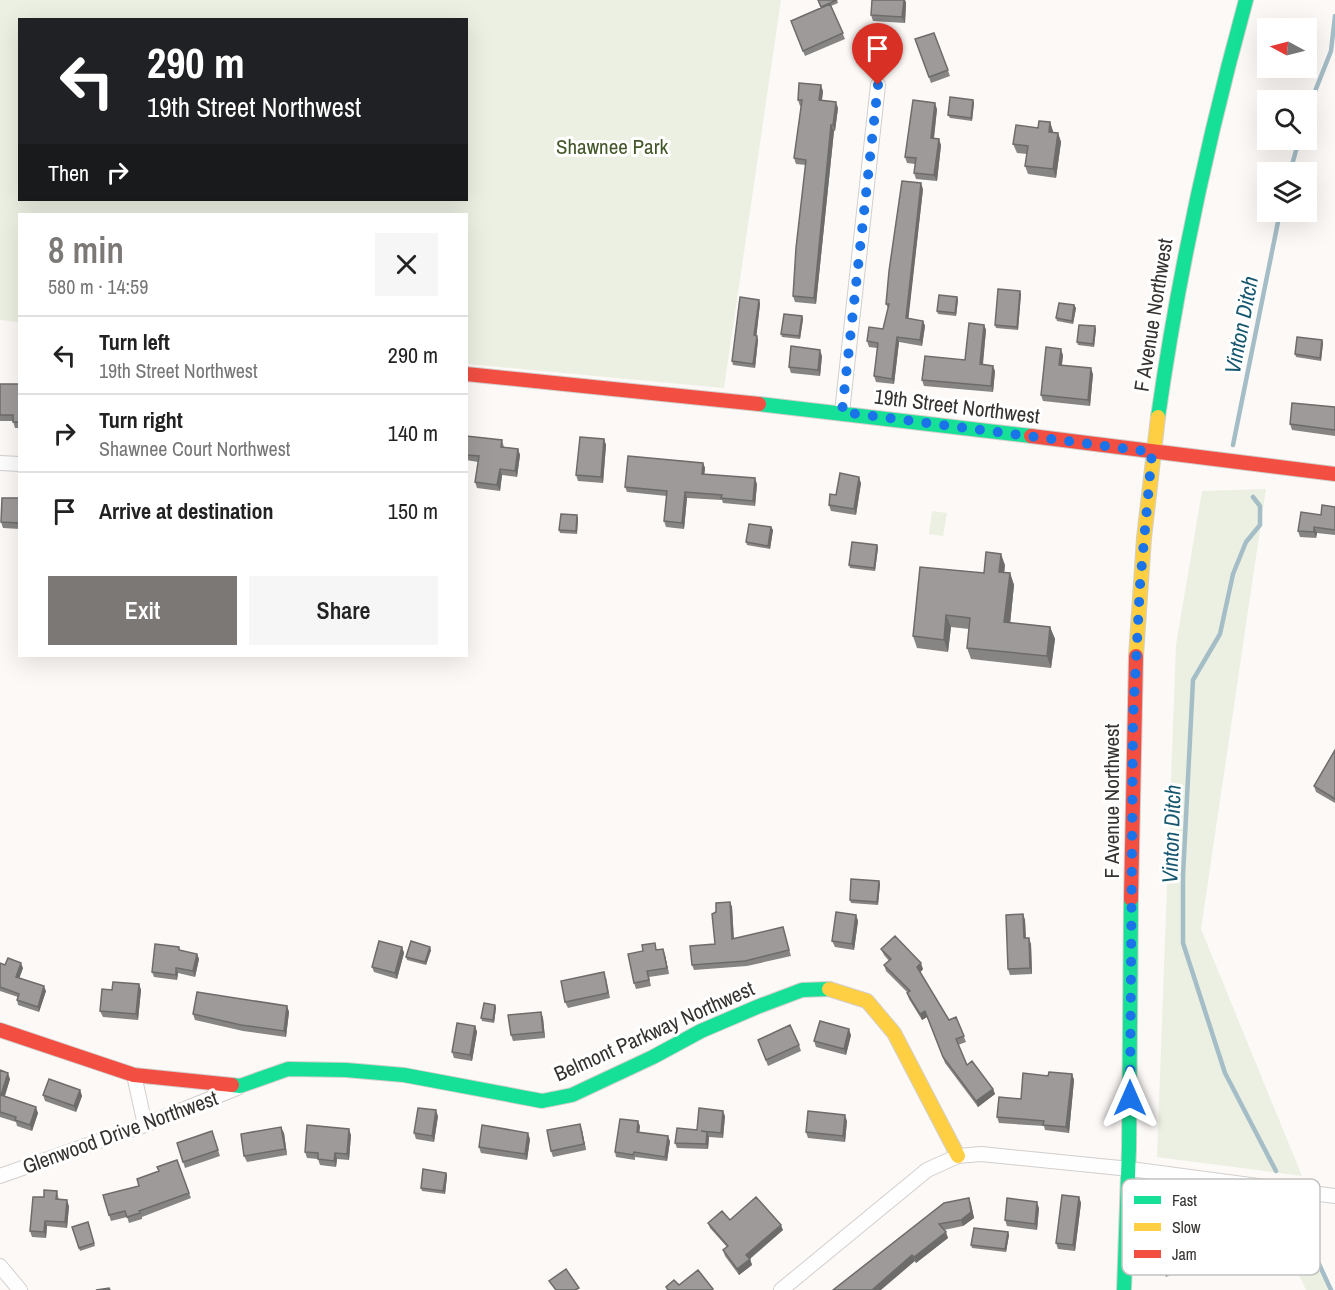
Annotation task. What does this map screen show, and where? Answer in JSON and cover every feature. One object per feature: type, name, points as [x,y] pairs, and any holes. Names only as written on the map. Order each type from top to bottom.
[{"type":"street","name":"F Avenue Northwest","points":[[1130,1179],[1133,720],[1140,585],[1152,452],[1184,249],[1206,148],[1246,0]]},
{"type":"street","points":[[842,412],[878,85]]},
{"type":"street","name":"19th Street Northwest","points":[[468,374],[842,412],[1335,474]]},
{"type":"street","points":[[0,463],[18,464]]},
{"type":"street","name":"Belmont Parkway Northwest","points":[[0,1030],[134,1075],[240,1086],[288,1069],[346,1070],[404,1075],[542,1101],[572,1095],[653,1057],[701,1031],[757,1007],[802,990],[831,989],[867,1001],[894,1033],[958,1156]]},
{"type":"street","points":[[134,1075],[145,1125]]},
{"type":"street","name":"Glenwood Drive Northwest","points":[[0,1176],[145,1125],[240,1086]]},
{"type":"street","points":[[781,1290],[927,1170],[958,1156],[981,1154],[1206,1179]]},
{"type":"street","points":[[1320,1194],[1335,1196]]},
{"type":"street","points":[[0,1266],[20,1290]]},
{"type":"street","name":"F Avenue Northwest","points":[[1124,1290],[1125,1275]]},
{"type":"green space","name":"Shawnee Park","points":[[0,0],[781,0],[724,388],[468,364],[468,213],[18,213],[18,322],[0,320]]},
{"type":"green space","points":[[1266,489],[1201,929],[1302,1176],[1157,1157],[1176,645],[1202,491]]},
{"type":"green space","points":[[932,511],[947,513],[943,536],[929,534]]},
{"type":"green space","points":[[1320,1266],[1328,1290],[1306,1290],[1299,1275],[1320,1275]]},
{"type":"building","points":[[818,0],[837,0],[821,7]]},
{"type":"building","points":[[872,0],[904,0],[902,17],[871,15]]},
{"type":"building","points":[[830,4],[843,33],[803,51],[791,21]]},
{"type":"building","points":[[934,33],[948,70],[929,77],[915,39]]},
{"type":"building","points":[[799,83],[821,85],[819,100],[836,102],[833,125],[831,125],[814,298],[793,296],[806,160],[794,158],[802,100],[798,100]]},
{"type":"building","points":[[950,97],[973,100],[971,118],[948,115]]},
{"type":"building","points":[[913,100],[935,103],[931,138],[939,139],[934,175],[914,173],[916,158],[905,157]]},
{"type":"building","points":[[1039,121],[1050,122],[1049,132],[1058,133],[1053,169],[1025,166],[1028,146],[1013,144],[1016,125],[1038,128]]},
{"type":"building","points":[[902,181],[921,183],[906,318],[923,321],[920,340],[897,337],[892,379],[874,376],[878,343],[867,341],[869,327],[883,329],[889,304],[886,304],[889,271]]},
{"type":"building","points":[[998,289],[1020,291],[1017,327],[995,325]]},
{"type":"building","points":[[939,295],[957,297],[955,313],[937,311]]},
{"type":"building","points":[[740,297],[759,300],[753,364],[732,361]]},
{"type":"building","points":[[1059,303],[1074,305],[1072,321],[1056,318]]},
{"type":"building","points":[[784,314],[802,316],[799,336],[781,334]]},
{"type":"building","points":[[969,323],[984,325],[980,364],[993,366],[991,386],[922,380],[925,356],[965,360]]},
{"type":"building","points":[[1079,325],[1095,326],[1093,344],[1077,342]]},
{"type":"building","points":[[1297,337],[1322,340],[1320,358],[1295,354]]},
{"type":"building","points":[[791,346],[820,350],[818,370],[789,367]]},
{"type":"building","points":[[1046,347],[1061,349],[1059,365],[1091,368],[1088,400],[1041,395]]},
{"type":"building","points":[[0,384],[18,384],[18,422],[13,422],[13,415],[0,415]]},
{"type":"building","points":[[1292,403],[1335,407],[1335,430],[1290,424]]},
{"type":"building","points":[[468,436],[502,440],[501,447],[518,449],[515,471],[500,469],[497,485],[475,482],[479,456],[468,455]]},
{"type":"building","points":[[580,437],[604,439],[601,477],[576,475]]},
{"type":"building","points":[[628,456],[703,463],[702,474],[755,478],[753,501],[721,498],[722,495],[685,492],[682,523],[664,521],[667,491],[625,487]]},
{"type":"building","points":[[840,473],[859,477],[854,509],[829,505],[830,494],[836,495]]},
{"type":"building","points":[[2,498],[18,498],[18,523],[1,522]]},
{"type":"building","points":[[1322,505],[1335,507],[1335,530],[1314,527],[1314,532],[1298,531],[1301,512],[1321,515]]},
{"type":"building","points":[[561,514],[577,515],[576,531],[559,530]]},
{"type":"building","points":[[749,524],[771,527],[768,546],[746,542]]},
{"type":"building","points":[[852,542],[877,545],[874,568],[849,565]]},
{"type":"building","points":[[986,552],[1001,554],[999,572],[1010,573],[1004,622],[1050,627],[1047,656],[967,648],[970,618],[946,615],[944,640],[913,636],[920,567],[984,573]]},
{"type":"building","points":[[1335,750],[1335,799],[1314,786]]},
{"type":"building","points":[[851,879],[879,881],[877,902],[850,900]]},
{"type":"building","points":[[730,902],[732,939],[783,927],[789,950],[745,961],[692,965],[690,946],[715,944],[712,914],[716,912],[716,903]]},
{"type":"building","points":[[836,912],[856,915],[852,944],[832,941]]},
{"type":"building","points":[[1023,914],[1024,938],[1029,938],[1030,968],[1008,969],[1006,915]]},
{"type":"building","points":[[895,936],[921,963],[917,967],[949,1020],[956,1017],[964,1036],[956,1039],[967,1065],[972,1061],[993,1089],[976,1101],[943,1057],[925,1011],[920,1014],[907,993],[910,991],[884,965],[891,959],[881,949]]},
{"type":"building","points":[[379,941],[402,947],[395,973],[372,967]]},
{"type":"building","points":[[411,941],[430,947],[425,962],[406,957]]},
{"type":"building","points":[[655,943],[656,950],[663,949],[667,968],[647,971],[649,980],[634,983],[628,954],[643,951],[642,945]]},
{"type":"building","points":[[155,944],[179,947],[179,950],[197,954],[193,971],[176,968],[176,975],[152,972]]},
{"type":"building","points":[[8,958],[21,963],[16,977],[44,986],[38,1007],[17,1000],[19,994],[0,987],[0,963],[5,965]]},
{"type":"building","points":[[604,972],[608,993],[565,1002],[561,981]]},
{"type":"building","points":[[113,982],[139,984],[136,1014],[100,1011],[102,989],[112,990]]},
{"type":"building","points":[[197,992],[287,1006],[284,1031],[241,1025],[193,1014]]},
{"type":"building","points":[[484,1003],[495,1005],[493,1020],[481,1018]]},
{"type":"building","points":[[541,1012],[543,1032],[511,1035],[508,1015]]},
{"type":"building","points":[[820,1021],[849,1029],[844,1049],[814,1041]]},
{"type":"building","points":[[457,1023],[475,1026],[470,1055],[452,1052]]},
{"type":"building","points":[[790,1025],[799,1045],[766,1060],[758,1040]]},
{"type":"building","points":[[0,1070],[8,1073],[1,1095],[36,1107],[30,1125],[0,1112]]},
{"type":"building","points":[[1049,1072],[1072,1074],[1066,1127],[1043,1125],[1044,1121],[997,1117],[999,1097],[1021,1099],[1023,1073],[1048,1076]]},
{"type":"building","points":[[49,1079],[80,1090],[74,1106],[43,1095]]},
{"type":"building","points":[[418,1108],[436,1110],[432,1136],[414,1133]]},
{"type":"building","points":[[699,1108],[723,1111],[721,1133],[701,1131],[707,1132],[706,1144],[675,1143],[677,1128],[697,1130]]},
{"type":"building","points":[[808,1111],[845,1115],[843,1136],[806,1132]]},
{"type":"building","points":[[620,1119],[638,1121],[637,1132],[668,1136],[665,1157],[634,1152],[633,1155],[615,1152]]},
{"type":"building","points":[[580,1124],[584,1144],[551,1151],[547,1130]]},
{"type":"building","points":[[307,1125],[349,1129],[347,1154],[335,1153],[334,1161],[318,1159],[318,1153],[305,1152]]},
{"type":"building","points":[[482,1125],[528,1133],[525,1154],[479,1147]]},
{"type":"building","points":[[281,1127],[285,1149],[244,1156],[241,1134]]},
{"type":"building","points":[[212,1131],[218,1150],[183,1162],[177,1143]]},
{"type":"building","points":[[177,1160],[189,1193],[127,1217],[125,1211],[109,1215],[103,1195],[139,1186],[137,1179],[159,1171],[157,1167]]},
{"type":"building","points":[[423,1169],[446,1173],[443,1191],[421,1188]]},
{"type":"building","points":[[44,1190],[57,1191],[56,1199],[67,1200],[65,1222],[45,1221],[44,1232],[30,1231],[33,1197],[44,1197]]},
{"type":"building","points":[[1062,1195],[1079,1197],[1073,1245],[1056,1243]]},
{"type":"building","points":[[756,1197],[781,1225],[746,1255],[750,1259],[737,1269],[723,1250],[728,1246],[708,1223],[722,1211],[730,1220]]},
{"type":"building","points":[[969,1198],[971,1212],[961,1220],[939,1224],[946,1232],[914,1257],[912,1255],[872,1290],[833,1290],[944,1203]]},
{"type":"building","points":[[1007,1198],[1037,1202],[1035,1224],[1005,1220]]},
{"type":"building","points":[[88,1222],[94,1243],[79,1248],[72,1227]]},
{"type":"building","points":[[974,1228],[1008,1232],[1005,1249],[971,1245]]},
{"type":"building","points":[[566,1269],[579,1288],[556,1290],[549,1281]]},
{"type":"building","points":[[698,1270],[713,1289],[668,1290],[666,1287],[674,1280],[679,1285]]},
{"type":"waterway","name":"Vinton Ditch","points":[[1316,90],[1331,51],[1335,16]]},
{"type":"waterway","name":"Vinton Ditch","points":[[1293,162],[1296,150]]},
{"type":"waterway","name":"Vinton Ditch","points":[[1233,445],[1278,222]]},
{"type":"waterway","name":"Vinton Ditch","points":[[1253,497],[1260,506],[1260,525],[1246,542],[1233,574],[1220,634],[1193,680],[1183,876],[1183,943],[1225,1073],[1276,1171]]},
{"type":"waterway","name":"Vinton Ditch","points":[[1320,1266],[1331,1290]]},
{"type":"traffic: fast","points":[[1158,417],[1195,207],[1246,0]]},
{"type":"traffic: fast","points":[[759,404],[1031,436]]},
{"type":"traffic: fast","points":[[1128,1179],[1131,899]]},
{"type":"traffic: fast","points":[[232,1085],[240,1086],[288,1069],[346,1070],[404,1075],[542,1101],[572,1095],[653,1057],[701,1031],[757,1007],[802,990],[829,989]]},
{"type":"traffic: fast","points":[[1124,1290],[1125,1275]]},
{"type":"traffic: slow","points":[[1136,656],[1144,538],[1158,417]]},
{"type":"traffic: slow","points":[[829,989],[867,1001],[894,1033],[958,1156]]},
{"type":"traffic: jam","points":[[468,374],[759,404]]},
{"type":"traffic: jam","points":[[1031,436],[1335,474]]},
{"type":"traffic: jam","points":[[1131,899],[1136,656]]},
{"type":"traffic: jam","points":[[0,1030],[134,1075],[232,1085]]},
{"type":"route","points":[[878,85],[842,412],[1152,452],[1140,585],[1133,720],[1130,1098]]}]
